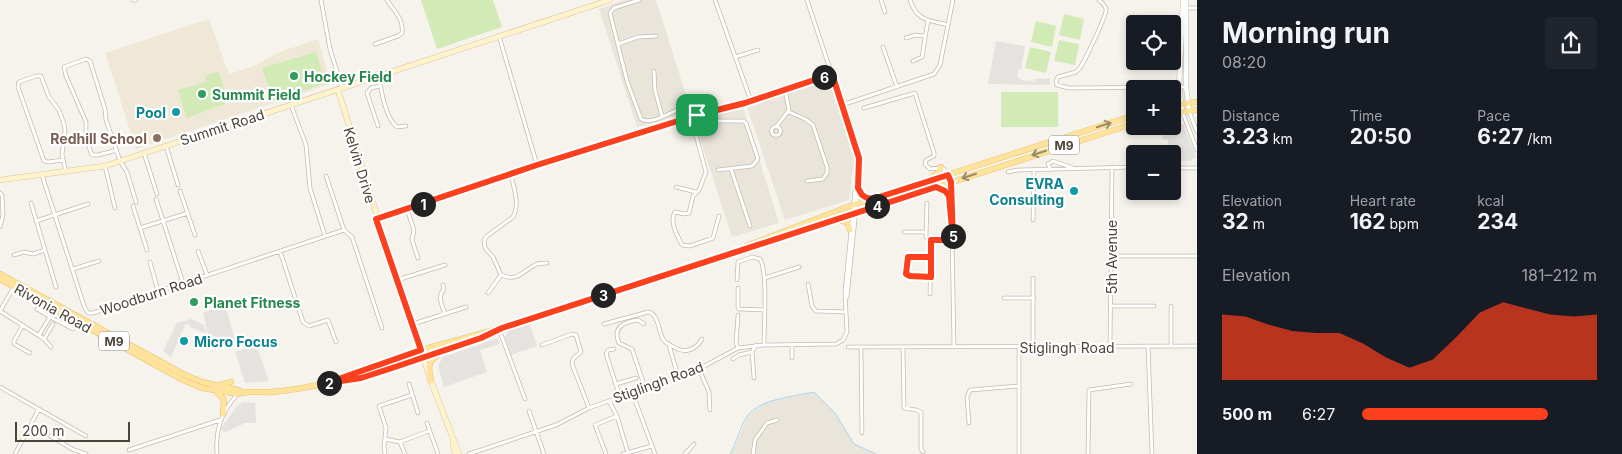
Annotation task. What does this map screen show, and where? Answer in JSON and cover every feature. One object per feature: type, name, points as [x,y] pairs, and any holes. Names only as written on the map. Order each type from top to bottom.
[{"type":"main road","name":"Summit Road","points":[[0,180],[105,166],[610,0]]},
{"type":"main road","name":"Kelvin Drive","points":[[340,89],[376,219],[431,381],[459,454]]},
{"type":"main road","points":[[1181,104],[1197,102]]},
{"type":"main road","points":[[1182,111],[1197,110]]},
{"type":"main road","name":"Rivonia Road","points":[[723,257],[855,204],[1126,118]]},
{"type":"main road","name":"Rivonia Road","points":[[0,279],[15,285],[183,374],[215,388],[232,394],[239,392],[282,391],[361,378],[500,329],[1126,126]]},
{"type":"main road","points":[[908,188],[913,184],[935,176],[941,167]]},
{"type":"main road","points":[[936,187],[947,192],[951,202]]},
{"type":"main road","points":[[858,188],[862,195],[873,199]]},
{"type":"main road","points":[[835,220],[847,222],[850,230]]},
{"type":"main road","name":"Rivonia Road","points":[[0,274],[15,285]]},
{"type":"main road","name":"Rivonia Road","points":[[327,383],[421,350],[500,329]]},
{"type":"main road","points":[[431,381],[430,363],[436,356],[448,348]]},
{"type":"main road","points":[[223,414],[224,400],[215,388],[231,382]]},
{"type":"main road","name":"Kelvin Drive","points":[[452,437],[455,454]]},
{"type":"street","points":[[322,0],[330,49],[340,89]]},
{"type":"street","points":[[374,44],[398,36],[402,32],[397,12],[387,0]]},
{"type":"street","points":[[639,0],[611,10],[610,16],[627,80],[642,120],[650,121],[685,106],[697,115]]},
{"type":"street","points":[[715,0],[751,101]]},
{"type":"street","points":[[807,0],[842,105],[852,140],[856,164],[855,204],[846,312],[816,311],[812,306],[808,284]]},
{"type":"street","points":[[881,0],[885,12]]},
{"type":"street","points":[[910,0],[915,13],[920,17],[948,25]]},
{"type":"street","points":[[842,105],[897,88],[930,76],[937,71],[953,0]]},
{"type":"street","points":[[1099,0],[1105,6],[1106,14],[1081,67],[1076,72],[1058,77],[1057,85],[1068,88],[1126,87]]},
{"type":"street","points":[[1185,0],[1187,102],[1197,132]]},
{"type":"street","points":[[1180,80],[1185,8]]},
{"type":"street","points":[[1185,8],[1197,8]]},
{"type":"street","points":[[913,61],[922,58],[928,20]]},
{"type":"street","points":[[906,38],[916,35],[924,36]]},
{"type":"street","points":[[500,36],[537,165]]},
{"type":"street","points":[[618,44],[638,37],[656,36]]},
{"type":"street","points":[[884,47],[897,88]]},
{"type":"street","points":[[736,57],[758,50]]},
{"type":"street","points":[[117,150],[92,155],[86,138],[86,122],[64,67],[90,60],[105,109],[106,120],[117,150],[120,161],[127,172],[136,202]]},
{"type":"street","points":[[654,71],[655,90],[662,116]]},
{"type":"street","points":[[376,219],[537,165],[690,117],[751,101],[832,74]]},
{"type":"street","points":[[380,75],[380,86],[392,123],[397,127],[406,126]]},
{"type":"street","name":"Woodburn Road","points":[[63,160],[64,124],[59,110],[49,97],[42,76],[20,81],[17,85],[43,159],[46,162],[44,174],[55,215],[84,306],[88,313],[93,313],[344,230]]},
{"type":"street","points":[[378,126],[367,93],[371,88],[380,86]]},
{"type":"street","points":[[1181,87],[1186,87]]},
{"type":"street","points":[[776,126],[789,112],[785,90]]},
{"type":"street","points":[[864,108],[914,93],[934,153],[934,156],[926,160],[925,164],[930,169],[941,167],[945,169],[951,182],[954,347]]},
{"type":"street","points":[[291,104],[306,145],[310,188],[325,236]]},
{"type":"street","points":[[1181,108],[1197,150]]},
{"type":"street","points":[[712,111],[717,122],[744,121],[757,154],[757,161],[752,166],[718,170]]},
{"type":"street","points":[[789,112],[812,124],[827,167],[827,173],[823,179],[807,181]]},
{"type":"street","points":[[690,117],[706,172],[699,190],[693,196],[689,213],[675,212],[672,219],[682,245],[690,246],[712,238],[715,233],[718,216]]},
{"type":"street","points":[[852,140],[856,146],[860,161],[855,204]]},
{"type":"street","points":[[166,146],[178,185]]},
{"type":"street","points":[[144,153],[183,283]]},
{"type":"street","points":[[46,162],[63,160],[66,172]]},
{"type":"street","points":[[1051,170],[1048,164],[1052,161],[1076,168]]},
{"type":"street","points":[[105,166],[115,208]]},
{"type":"street","name":"5th Avenue","points":[[1110,347],[1112,167]]},
{"type":"street","points":[[1008,172],[1126,167]]},
{"type":"street","points":[[1181,168],[1197,168]]},
{"type":"street","points":[[731,169],[750,226]]},
{"type":"street","points":[[1033,220],[1034,170]]},
{"type":"street","points":[[501,275],[484,243],[487,236],[513,218],[515,213],[517,198],[511,175]]},
{"type":"street","points":[[326,176],[344,230],[352,237],[382,328]]},
{"type":"street","points":[[676,187],[696,192]]},
{"type":"street","points":[[180,191],[195,235]]},
{"type":"street","points":[[0,193],[2,195],[3,213],[0,227]]},
{"type":"street","points":[[31,203],[56,287]]},
{"type":"street","points":[[927,203],[926,237],[931,240],[953,240]]},
{"type":"street","points":[[36,221],[88,204]]},
{"type":"street","points":[[133,206],[147,250]]},
{"type":"street","points":[[407,209],[414,230],[412,240],[418,258]]},
{"type":"street","points":[[140,228],[188,213]]},
{"type":"street","points":[[846,300],[850,230],[854,214]]},
{"type":"street","points":[[904,232],[926,232]]},
{"type":"street","points":[[930,294],[931,240]]},
{"type":"street","points":[[14,255],[24,252],[33,254],[45,250]]},
{"type":"street","points":[[280,251],[303,322],[309,326],[328,320],[336,342]]},
{"type":"street","points":[[198,252],[207,275]]},
{"type":"street","points":[[1111,256],[1197,256]]},
{"type":"street","points":[[737,280],[737,264],[741,261],[757,257],[760,259],[764,267],[765,278],[764,345]]},
{"type":"street","points":[[931,257],[908,257],[906,272],[910,276],[931,277]]},
{"type":"street","points":[[73,269],[99,261]]},
{"type":"street","points":[[150,262],[158,291]]},
{"type":"street","points":[[501,275],[512,278],[521,275],[535,264],[547,263]]},
{"type":"street","points":[[397,280],[445,265]]},
{"type":"street","points":[[765,278],[799,267]]},
{"type":"street","points":[[488,294],[501,275]]},
{"type":"street","points":[[1032,347],[1033,278]]},
{"type":"street","points":[[15,285],[0,311],[39,335],[51,347]]},
{"type":"street","points":[[443,285],[444,289],[440,299],[445,314]]},
{"type":"street","points":[[738,288],[739,309],[764,310]]},
{"type":"street","points":[[1004,298],[1034,298]]},
{"type":"street","points":[[1111,306],[1154,306]]},
{"type":"street","points":[[1171,306],[1171,346]]},
{"type":"street","points":[[412,325],[466,307]]},
{"type":"street","points":[[37,309],[73,330]]},
{"type":"street","points":[[604,324],[642,312],[650,312],[655,318],[663,340],[678,350],[685,352],[697,346],[702,339]]},
{"type":"street","name":"Stiglingh Road","points":[[468,454],[556,425],[589,408],[699,369],[738,348],[764,345],[836,344],[844,340],[847,332],[846,312]]},
{"type":"street","points":[[738,315],[736,343],[738,348]]},
{"type":"street","points":[[39,335],[50,317]]},
{"type":"street","points":[[644,324],[638,320],[623,324],[619,328],[617,335],[619,343],[632,349],[645,388]]},
{"type":"street","points":[[44,339],[53,324]]},
{"type":"street","points":[[23,325],[14,344],[30,353]]},
{"type":"street","points":[[500,329],[525,399]]},
{"type":"street","points":[[542,345],[575,334],[581,352],[573,359],[572,364],[589,408]]},
{"type":"street","points":[[669,344],[678,376]]},
{"type":"street","points":[[792,345],[792,358]]},
{"type":"street","points":[[754,378],[752,352],[756,346]]},
{"type":"street","points":[[1148,346],[1152,454]]},
{"type":"street","name":"Stiglingh Road","points":[[848,347],[1197,346]]},
{"type":"street","points":[[861,347],[862,433]]},
{"type":"street","points":[[903,347],[904,408],[920,412],[921,449],[923,452]]},
{"type":"street","points":[[1019,347],[1019,454]]},
{"type":"street","points":[[614,349],[608,350],[606,354],[620,397]]},
{"type":"street","points":[[733,358],[752,352]]},
{"type":"street","points":[[699,369],[709,392],[710,410]]},
{"type":"street","points":[[616,384],[636,378]]},
{"type":"street","points":[[409,384],[418,413]]},
{"type":"street","points":[[1088,454],[1090,390],[1131,384]]},
{"type":"street","points":[[969,423],[968,398],[970,390],[1019,386]]},
{"type":"street","points":[[0,387],[86,436]]},
{"type":"street","points":[[632,392],[654,454]]},
{"type":"street","points":[[217,454],[216,437],[220,420],[232,394]]},
{"type":"street","points":[[385,454],[386,428],[380,406],[412,395]]},
{"type":"street","points":[[609,401],[616,416],[626,453],[652,446]]},
{"type":"street","points":[[15,454],[39,409]]},
{"type":"street","points":[[529,411],[544,454]]},
{"type":"street","points":[[606,454],[595,425],[616,416]]},
{"type":"street","points":[[129,450],[220,420]]},
{"type":"street","points":[[753,454],[755,440],[768,423],[777,420]]},
{"type":"street","points":[[427,423],[438,454]]},
{"type":"street","points":[[385,438],[400,442],[429,431]]},
{"type":"street","points":[[50,436],[73,452],[86,454]]},
{"type":"street","points":[[400,442],[405,454]]},
{"type":"street","points":[[685,454],[694,444]]},
{"type":"shaded area","points":[[624,0],[656,0],[692,114],[637,127],[599,9]]},
{"type":"shaded area","points":[[209,19],[229,74],[254,66],[280,52],[318,39],[330,82],[327,85],[136,149],[105,53]]},
{"type":"shaded area","points":[[996,41],[1025,46],[1021,70],[1018,69],[1017,77],[1029,81],[1050,78],[1050,85],[988,84]]},
{"type":"shaded area","points":[[829,78],[854,158],[849,200],[785,220],[747,107]]},
{"type":"shaded area","points":[[743,107],[779,223],[732,237],[694,120]]},
{"type":"shaded area","points":[[1181,124],[1183,124],[1196,157],[1190,161],[1181,161],[1181,145],[1168,145],[1168,140],[1162,139],[1162,135],[1181,135]]},
{"type":"shaded area","points":[[225,304],[235,341],[211,347],[203,313]]},
{"type":"shaded area","points":[[191,319],[204,325],[207,334],[190,327],[189,324],[185,325],[171,357],[163,351],[177,323]]},
{"type":"shaded area","points":[[529,322],[537,346],[511,355],[505,337],[508,330]]},
{"type":"shaded area","points":[[498,338],[500,344],[480,350],[487,372],[444,387],[438,366],[443,357]]},
{"type":"shaded area","points":[[256,345],[269,381],[245,383],[235,352]]},
{"type":"shaded area","points":[[814,392],[835,413],[854,444],[876,454],[730,454],[735,447],[748,415],[766,402]]},
{"type":"shaded area","points":[[243,402],[255,403],[256,423],[245,423],[224,433],[221,428],[237,406]]},
{"type":"green space","points":[[421,0],[493,0],[502,27],[437,49]]},
{"type":"green space","points":[[1064,14],[1084,19],[1080,40],[1059,35]]},
{"type":"green space","points":[[1036,21],[1056,26],[1052,47],[1031,42]]},
{"type":"green space","points":[[1059,40],[1079,44],[1075,65],[1054,61]]},
{"type":"green space","points":[[1030,47],[1051,52],[1046,73],[1025,68]]},
{"type":"green space","name":"Hockey Field","points":[[316,52],[326,83],[274,101],[262,68]]},
{"type":"green space","name":"Summit Field","points":[[219,72],[227,98],[224,104],[187,118],[178,90],[206,82],[206,75]]},
{"type":"green space","points":[[1001,92],[1058,92],[1058,127],[1001,127]]},
{"type":"waterway","points":[[730,454],[748,415],[754,410],[761,405],[779,399],[814,392],[835,413],[854,444],[876,454]]},
{"type":"place","name":"Hockey Field","points":[[294,76]]},
{"type":"place","name":"Summit Field","points":[[202,94]]},
{"type":"place","name":"Pool","points":[[176,112]]},
{"type":"place","name":"Redhill School","points":[[157,138]]},
{"type":"place","name":"EVRA Consulting","points":[[1074,191]]},
{"type":"place","name":"Planet Fitness","points":[[194,302]]},
{"type":"place","name":"Micro Focus","points":[[184,341]]},
{"type":"route","points":[[697,115],[537,165],[376,219],[421,350],[327,383],[361,378],[481,338],[502,328],[936,187],[947,192],[951,202],[953,240],[931,240],[931,257],[910,256],[908,257],[906,259],[906,274],[908,276],[931,277],[931,240],[953,240],[951,182],[948,175],[873,199],[862,195],[858,188],[860,161],[832,74],[745,103],[697,115]]}]
